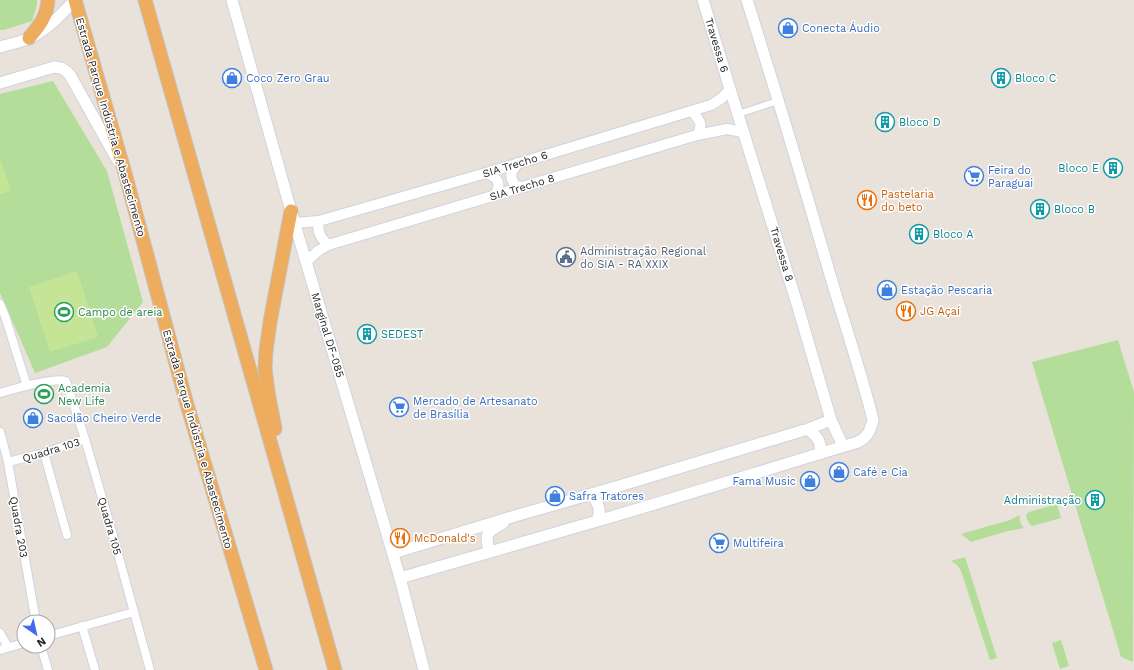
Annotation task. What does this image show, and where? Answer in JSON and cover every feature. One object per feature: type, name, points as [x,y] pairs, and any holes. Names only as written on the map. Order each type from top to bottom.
[{"type":"highway","points":[[29,38],[43,20],[48,6],[48,0]]},
{"type":"highway","name":"Estrada Parque Indústria e Abastecimento","points":[[75,0],[125,173],[186,401],[266,670]]},
{"type":"highway","points":[[145,0],[219,256],[335,670]]},
{"type":"highway","points":[[292,217],[270,322],[265,368],[268,392],[293,523]]},
{"type":"main road","points":[[0,47],[29,38],[46,29],[75,0]]},
{"type":"main road","name":"Marginal DF-085","points":[[232,0],[292,217],[400,578],[424,670]]},
{"type":"main road","name":"Travessa 6","points":[[703,0],[730,89]]},
{"type":"main road","points":[[400,578],[820,454],[862,440],[870,432],[873,420],[854,352],[747,0]]},
{"type":"main road","points":[[0,82],[54,68],[66,70],[83,97],[125,173]]},
{"type":"main road","name":"Travessa 8","points":[[730,89],[797,302],[831,420],[843,446]]},
{"type":"main road","points":[[392,553],[808,429],[831,420]]},
{"type":"main road","points":[[808,429],[816,436],[821,445],[820,454]]},
{"type":"main road","points":[[592,494],[600,510],[597,521]]},
{"type":"main road","points":[[489,552],[487,534],[515,516]]},
{"type":"street","name":"SIA Trecho 6","points":[[292,217],[319,221],[486,173],[711,105],[722,98],[730,89]]},
{"type":"street","points":[[738,114],[778,101]]},
{"type":"street","points":[[692,111],[699,120],[701,126],[701,129],[697,135]]},
{"type":"street","name":"SIA Trecho 8","points":[[306,262],[318,251],[328,245],[495,195],[697,135],[727,129],[743,132]]},
{"type":"street","points":[[518,163],[511,172],[512,180],[516,186],[524,187]]},
{"type":"street","points":[[486,173],[494,177],[499,184],[495,195]]},
{"type":"street","points":[[319,221],[318,228],[320,235],[328,245]]},
{"type":"street","points":[[0,304],[27,386]]},
{"type":"street","name":"Quadra 103","points":[[0,393],[56,380],[66,381],[85,440],[44,453],[8,462]]},
{"type":"street","name":"Quadra 203","points":[[0,432],[8,462],[35,614]]},
{"type":"street","name":"Quadra 105","points":[[85,440],[150,670]]},
{"type":"street","points":[[44,453],[67,535]]},
{"type":"street","points":[[56,634],[134,612]]},
{"type":"street","points":[[82,626],[95,670]]},
{"type":"street","points":[[0,633],[8,647]]},
{"type":"street","points":[[0,650],[16,645]]},
{"type":"street","points":[[43,654],[48,670]]},
{"type":"green space","points":[[0,0],[37,0],[32,21],[0,30]]},
{"type":"green space","points":[[53,81],[107,171],[143,302],[107,347],[35,373],[0,293],[0,94]]},
{"type":"green space","points":[[0,158],[11,191],[0,194]]},
{"type":"green space","name":"Campo de areia","points":[[77,271],[98,337],[50,352],[29,287]]},
{"type":"green space","points":[[1118,340],[1134,392],[1133,662],[1121,657],[1032,362]]},
{"type":"green space","points":[[1057,504],[1061,518],[1032,526],[1027,520],[1026,515],[1029,512]]},
{"type":"green space","points":[[1020,515],[1020,522],[1024,528],[971,542],[961,534],[1010,520]]},
{"type":"green space","points":[[965,557],[997,658],[990,660],[961,571],[957,565],[951,561]]},
{"type":"green space","points":[[1061,640],[1069,666],[1060,669],[1052,643]]},
{"type":"place","name":"Conecta Áudio","points":[[788,28]]},
{"type":"place","name":"Coco Zero Grau","points":[[232,78]]},
{"type":"place","name":"Bloco C","points":[[1001,78]]},
{"type":"place","name":"Bloco D","points":[[885,122]]},
{"type":"place","name":"Bloco E","points":[[1113,168]]},
{"type":"place","name":"Feira do Paraguai","points":[[974,176]]},
{"type":"place","name":"Pastelaria do beto","points":[[867,200]]},
{"type":"place","name":"Bloco B","points":[[1040,209]]},
{"type":"place","name":"Bloco A","points":[[919,234]]},
{"type":"place","name":"Administração Regional do SIA - RA XXIX","points":[[566,257]]},
{"type":"place","name":"Estação Pescaria","points":[[887,290]]},
{"type":"place","name":"JG Açaí","points":[[906,311]]},
{"type":"place","name":"Campo de areia","points":[[64,312]]},
{"type":"place","name":"SEDEST","points":[[367,334]]},
{"type":"place","name":"Academia New Life","points":[[44,394]]},
{"type":"place","name":"Mercado de Artesanato de Brasília","points":[[399,407]]},
{"type":"place","name":"Sacolão Cheiro Verde","points":[[33,418]]},
{"type":"place","name":"Café e Cia","points":[[839,472]]},
{"type":"place","name":"Fama Music","points":[[810,481]]},
{"type":"place","name":"Safra Tratores","points":[[555,496]]},
{"type":"place","name":"Administração","points":[[1095,500]]},
{"type":"place","name":"McDonald's","points":[[400,538]]},
{"type":"place","name":"Multifeira","points":[[719,543]]}]
